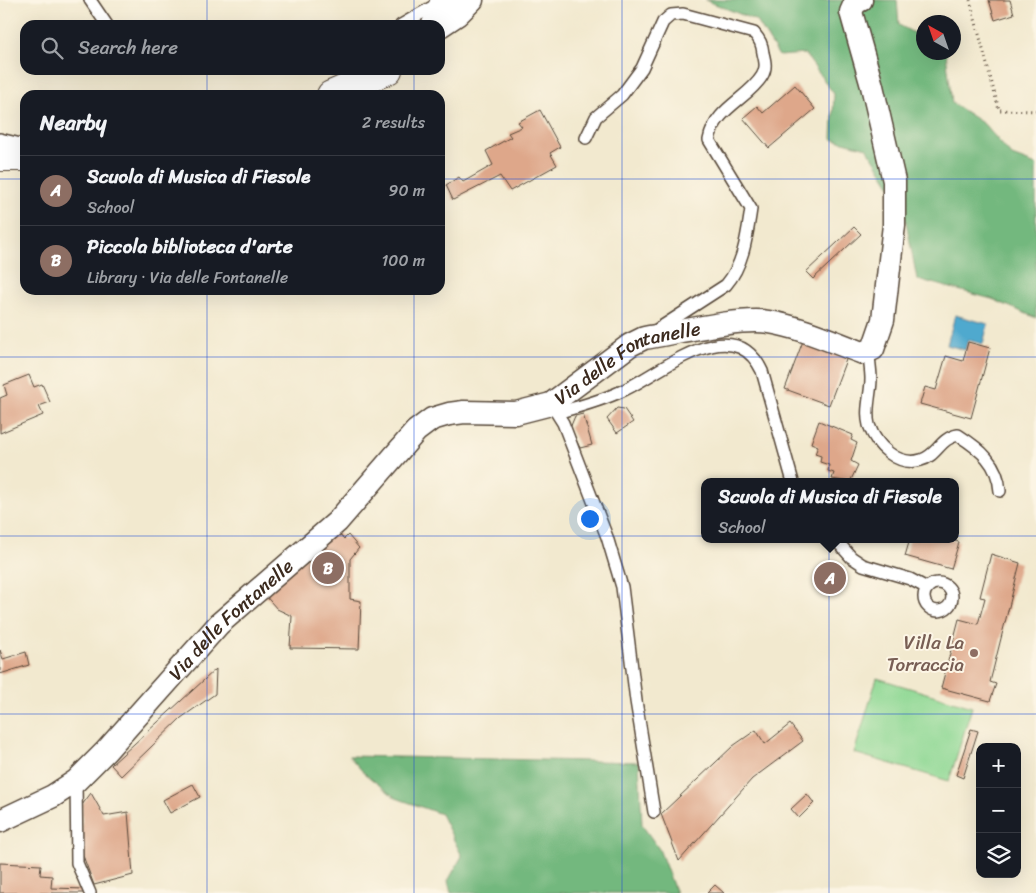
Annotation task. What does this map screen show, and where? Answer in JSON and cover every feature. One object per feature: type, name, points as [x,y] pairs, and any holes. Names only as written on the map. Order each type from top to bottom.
[{"type":"main road","points":[[439,20],[445,0]]},
{"type":"main road","points":[[342,90],[377,75]]},
{"type":"main road","points":[[0,156],[20,157]]},
{"type":"street","points":[[445,21],[458,14],[472,0]]},
{"type":"street","points":[[858,1],[851,12],[872,86],[894,181],[894,225],[883,320],[877,343],[868,352]]},
{"type":"street","name":"Via delle Fontanelle","points":[[0,821],[53,796],[76,781],[219,624],[337,522],[416,431],[432,419],[449,414],[516,413],[554,408],[630,345],[644,338],[747,321],[767,321],[787,326],[863,353],[868,352]]},
{"type":"lane","points":[[90,0],[104,20]]},
{"type":"lane","points":[[410,20],[445,0]]},
{"type":"lane","points":[[586,138],[596,117],[622,95],[642,68],[662,22],[671,16],[683,14],[754,33],[761,40],[766,66],[762,76],[719,117],[710,131],[709,140],[751,208],[745,247],[733,277],[726,285],[644,338]]},
{"type":"lane","points":[[0,139],[20,144]]},
{"type":"lane","points":[[654,812],[636,701],[622,587],[607,537],[563,424],[554,408],[626,389],[694,351],[712,344],[733,345],[747,350],[756,358],[762,370],[792,478]]},
{"type":"lane","points":[[868,352],[871,380],[869,424],[881,446],[900,460],[921,461],[929,457],[944,440],[958,435],[990,459],[999,481],[1000,491]]},
{"type":"lane","points":[[838,543],[851,557],[863,565],[910,579],[927,588]]},
{"type":"lane","points":[[76,781],[77,862],[90,893]]},
{"type":"path","points":[[970,0],[999,110],[1036,111]]},
{"type":"green space","points":[[705,0],[897,0],[899,25],[916,34],[916,60],[947,60],[952,103],[984,124],[1012,156],[1036,165],[1036,318],[992,299],[917,279],[903,206],[867,148],[832,139],[834,94],[805,54],[779,56],[757,21]]},
{"type":"green space","points":[[877,678],[972,707],[949,781],[854,753]]},
{"type":"green space","points":[[349,756],[639,762],[642,825],[659,849],[676,893],[451,893],[448,881],[462,856],[441,814],[396,798],[365,774]]},
{"type":"water","points":[[955,315],[988,324],[983,344],[968,340],[965,350],[947,345]]},
{"type":"building","points":[[989,0],[1010,0],[1014,14],[995,20]]},
{"type":"building","points":[[795,85],[815,109],[769,148],[743,118],[757,106],[763,113]]},
{"type":"building","points":[[540,110],[560,147],[550,153],[557,165],[510,191],[500,176],[453,200],[446,185],[459,177],[463,182],[493,165],[486,151],[511,137],[508,133],[522,127],[518,122]]},
{"type":"building","points":[[854,227],[861,234],[813,279],[806,272]]},
{"type":"building","points":[[803,341],[847,357],[829,405],[785,389]]},
{"type":"building","points":[[968,342],[990,348],[971,418],[920,404],[925,387],[936,390],[946,356],[963,361]]},
{"type":"building","points":[[29,375],[34,387],[42,384],[50,402],[39,406],[43,415],[0,433],[0,398],[7,395],[4,385]]},
{"type":"building","points":[[617,408],[624,409],[633,422],[617,433],[607,419]]},
{"type":"building","points":[[583,414],[592,445],[580,448],[570,428],[575,416]]},
{"type":"building","points":[[819,421],[853,435],[851,440],[857,443],[851,461],[858,465],[852,478],[832,478],[834,473],[828,471],[829,465],[820,462],[821,456],[815,454],[818,446],[811,443]]},
{"type":"building","points":[[336,530],[344,539],[348,535],[359,548],[350,559],[350,599],[361,601],[359,649],[290,648],[292,616],[277,609],[264,594]]},
{"type":"building","points":[[909,543],[959,543],[951,569],[905,556]]},
{"type":"building","name":"Villa La Torraccia","points":[[991,554],[1020,563],[990,682],[996,684],[990,701],[941,688],[959,619],[978,624],[985,598],[980,597]]},
{"type":"building","points":[[0,650],[3,659],[26,652],[29,665],[0,674]]},
{"type":"building","points":[[216,669],[215,694],[181,718],[121,776],[111,765]]},
{"type":"building","points":[[790,724],[803,741],[752,779],[679,861],[661,814],[733,746],[756,730],[765,744]]},
{"type":"building","points":[[971,729],[978,731],[963,778],[956,775]]},
{"type":"building","points":[[193,784],[200,797],[170,813],[163,800]]},
{"type":"building","points":[[91,793],[104,816],[128,812],[133,875],[94,885],[82,853],[82,805]]},
{"type":"building","points":[[807,794],[814,803],[799,818],[791,809]]},
{"type":"building","points":[[0,863],[41,865],[40,875],[52,876],[51,888],[87,889],[88,893],[0,893]]},
{"type":"building","points":[[715,885],[724,893],[707,893]]},
{"type":"place","name":"Piccola biblioteca d'arte","points":[[328,568]]},
{"type":"place","name":"Scuola di Musica di Fiesole","points":[[830,578]]},
{"type":"place","name":"Villa La Torraccia","points":[[974,653]]}]
